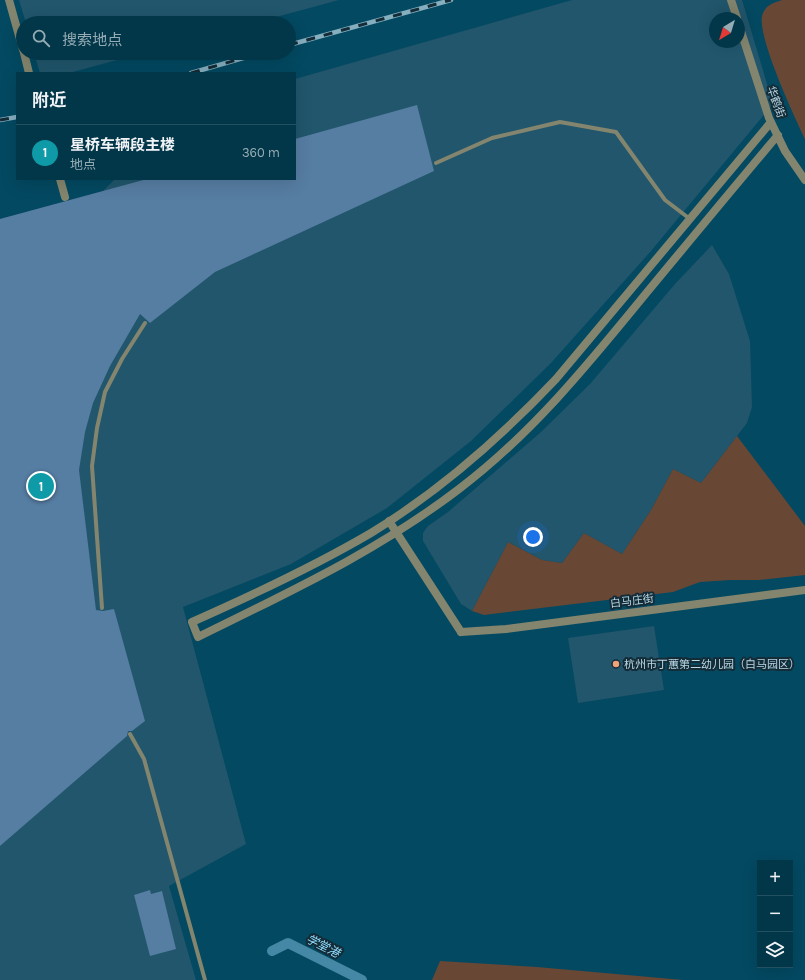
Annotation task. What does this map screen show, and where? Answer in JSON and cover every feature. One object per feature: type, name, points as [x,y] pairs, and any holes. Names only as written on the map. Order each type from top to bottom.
[{"type":"street","points":[[9,0],[16,25]]},
{"type":"street","points":[[731,0],[735,12]]},
{"type":"street","name":"华鹤街","points":[[745,43],[771,122],[785,151],[805,180]]},
{"type":"street","points":[[26,60],[29,72]]},
{"type":"street","points":[[771,122],[556,379],[519,418],[478,455],[371,533],[280,583],[192,622],[198,637],[333,570],[397,533],[461,488],[550,407],[586,367],[778,135]]},
{"type":"street","points":[[60,180],[65,197]]},
{"type":"street","points":[[389,521],[397,533]]},
{"type":"street","name":"白马庄街","points":[[397,533],[461,632],[506,629],[805,590]]},
{"type":"lane","points":[[436,163],[492,138],[560,122],[616,132],[665,200],[690,219]]},
{"type":"lane","points":[[102,608],[92,466],[97,428],[106,392],[122,359],[145,323]]},
{"type":"lane","points":[[130,734],[144,759],[205,980]]},
{"type":"shaded area","points":[[19,0],[339,0],[280,16],[24,16]]},
{"type":"shaded area","points":[[572,0],[742,0],[773,104],[651,251],[551,363],[471,441],[387,508],[291,564],[183,607],[246,844],[169,886],[196,980],[0,980],[0,219],[102,192],[114,180],[296,180],[296,79]]},
{"type":"shaded area","points":[[782,0],[805,0],[805,139],[777,75],[764,37],[762,23],[763,13],[771,4]]},
{"type":"shaded area","points":[[36,60],[117,60],[73,72],[40,72]]},
{"type":"shaded area","points":[[712,245],[729,274],[750,341],[752,407],[747,423],[701,483],[673,469],[651,510],[622,554],[584,533],[562,563],[542,560],[508,542],[472,611],[461,604],[423,541],[423,533],[428,526],[448,512],[541,432],[590,384],[675,284]]},
{"type":"shaded area","points":[[737,436],[805,526],[805,575],[759,580],[700,582],[673,592],[484,615],[472,611],[508,542],[542,560],[562,563],[584,533],[622,554],[651,510],[673,469],[701,483]]},
{"type":"shaded area","name":"杭州市丁蕙第二幼儿园（白马园区）","points":[[654,626],[664,690],[578,703],[568,638]]},
{"type":"shaded area","points":[[440,961],[537,967],[683,980],[432,980]]},
{"type":"building","points":[[417,105],[434,171],[215,272],[150,323],[140,314],[110,366],[93,403],[85,432],[79,470],[96,610],[103,611],[114,609],[145,721],[132,731],[128,731],[127,736],[0,846],[0,219],[143,180],[296,180],[296,139]]},
{"type":"building","points":[[150,890],[151,894],[162,891],[176,949],[150,956],[134,895]]},
{"type":"waterway","name":"学堂港","points":[[272,951],[288,943],[362,980]]},
{"type":"railway","points":[[296,43],[451,0]]},
{"type":"railway","points":[[194,72],[236,60]]},
{"type":"railway","points":[[0,120],[16,117]]},
{"type":"place","name":"星桥车辆段主楼","points":[[41,486]]},
{"type":"place","name":"杭州市丁蕙第二幼儿园（白马园区）","points":[[616,664]]}]
